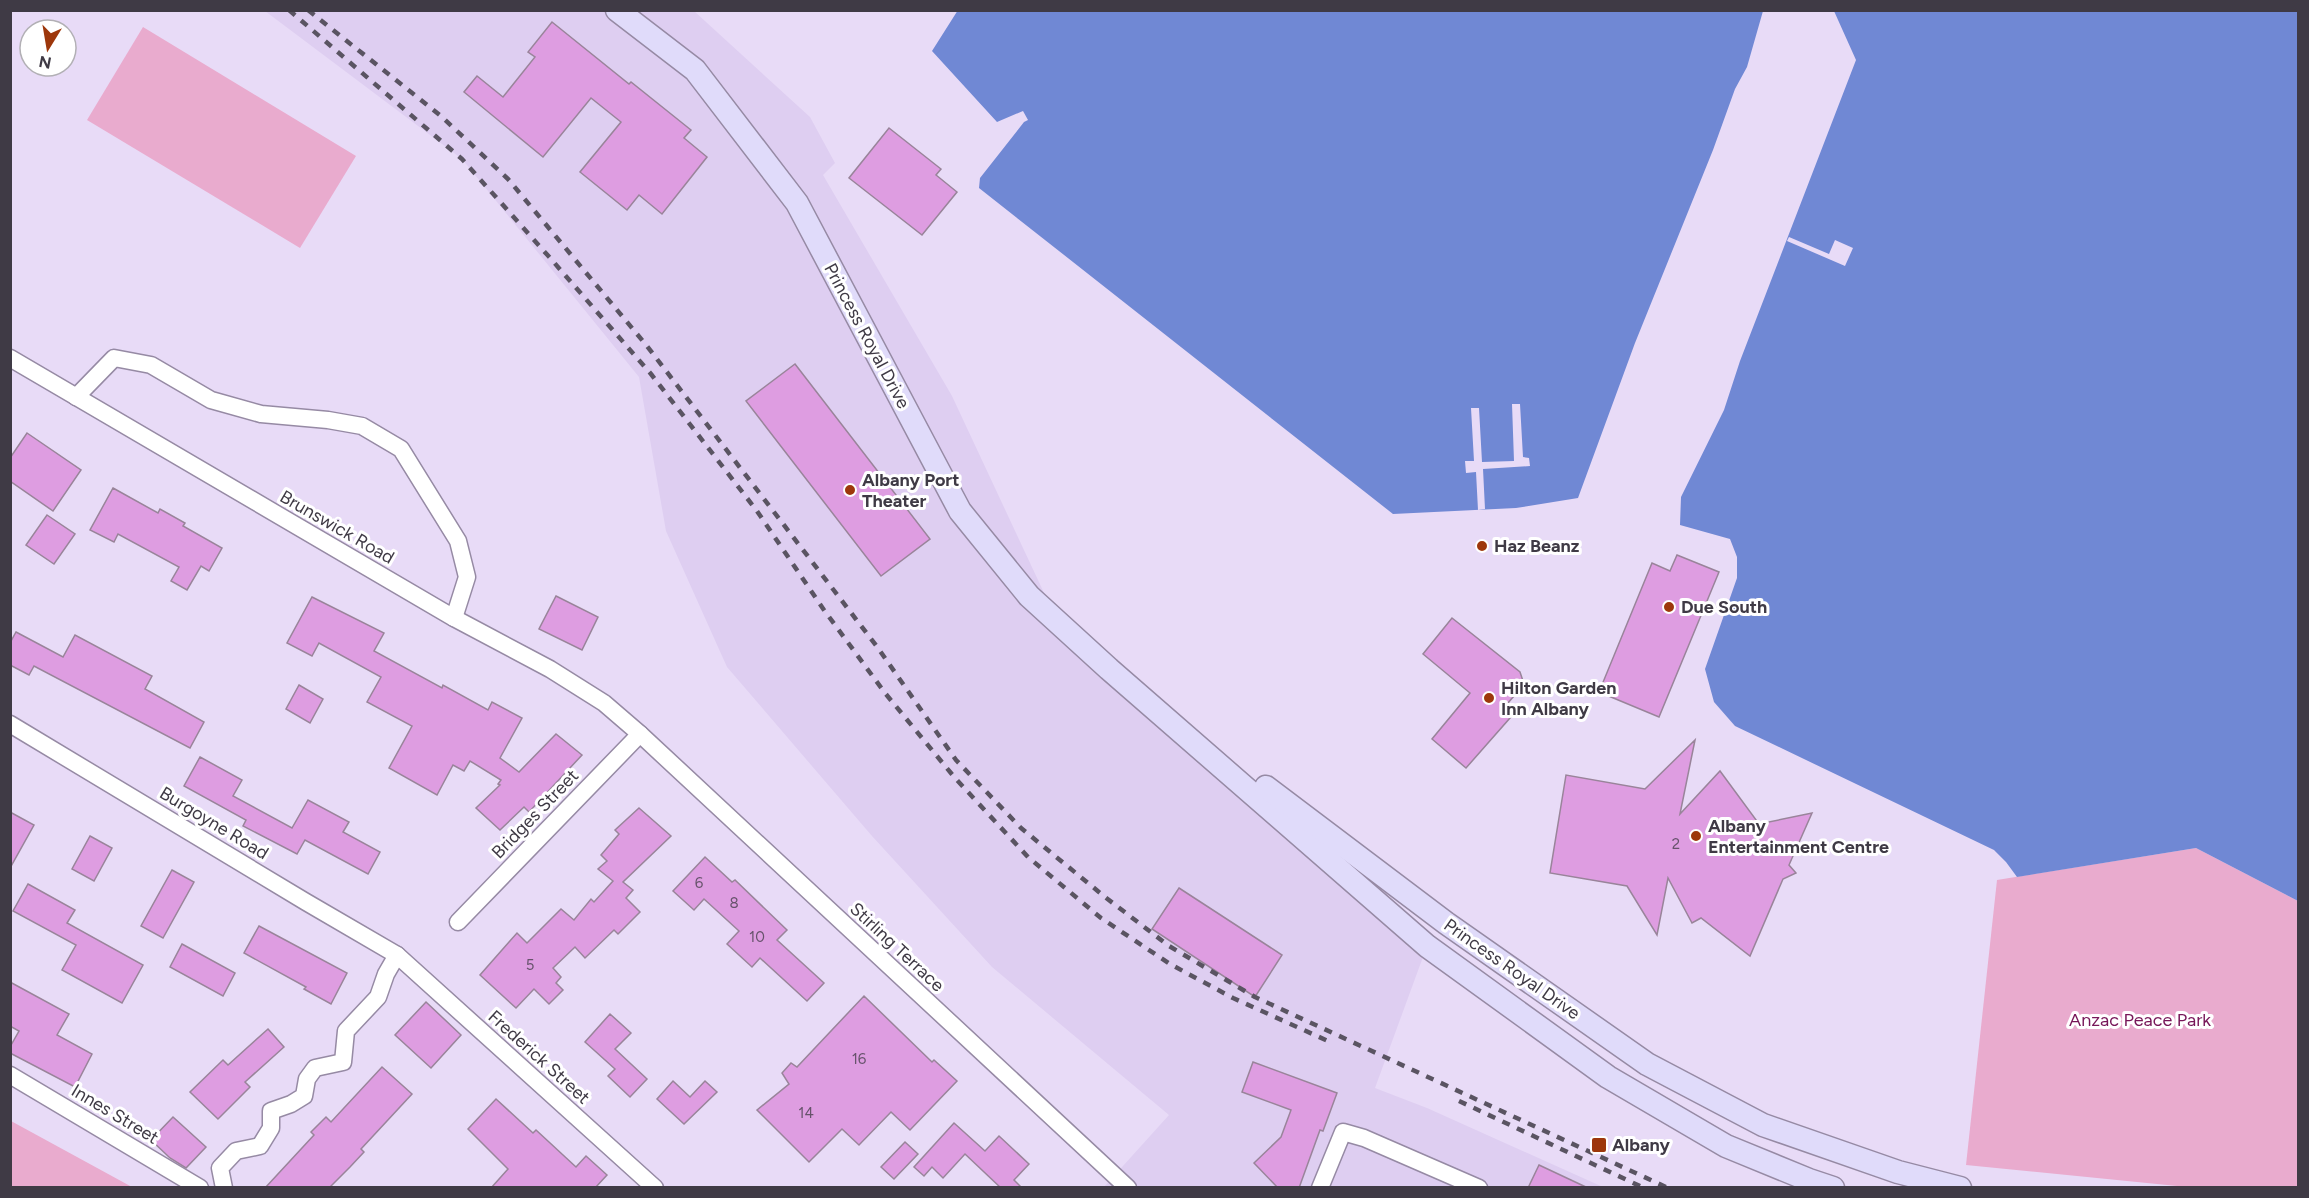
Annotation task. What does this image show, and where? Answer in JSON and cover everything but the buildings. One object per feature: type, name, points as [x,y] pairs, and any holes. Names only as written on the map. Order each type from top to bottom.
[{"type":"main road","name":"Princess Royal Drive","points":[[617,10],[695,70],[797,203],[960,511],[1029,596],[1109,669],[1427,945],[1608,1077],[1726,1146],[1833,1188]]},
{"type":"main road","name":"Princess Royal Drive","points":[[1109,669],[1446,922],[1647,1064],[1763,1125],[1898,1172],[1960,1188]]},
{"type":"main road","points":[[1427,945],[1446,922]]},
{"type":"street","name":"Brunswick Road","points":[[10,358],[454,618],[550,669],[604,704],[640,734]]},
{"type":"street","points":[[76,397],[114,358],[151,365],[211,400],[261,414],[328,420],[362,426],[401,449],[458,541],[466,577],[454,618]]},
{"type":"street","name":"Burgoyne Road","points":[[10,724],[397,955]]},
{"type":"street","name":"Bridges Street","points":[[458,922],[640,734]]},
{"type":"street","name":"Stirling Terrace","points":[[640,734],[1128,1188]]},
{"type":"street","points":[[224,1188],[220,1168],[236,1151],[260,1146],[271,1128],[271,1111],[291,1104],[304,1096],[307,1079],[315,1068],[344,1062],[346,1031],[378,997],[386,974],[397,955]]},
{"type":"street","name":"Frederick Street","points":[[397,955],[655,1188]]},
{"type":"street","name":"Innes Street","points":[[10,1075],[200,1188]]},
{"type":"street","points":[[1320,1188],[1343,1132],[1364,1138],[1479,1188]]},
{"type":"shaded area","points":[[265,11],[694,11],[810,117],[835,163],[823,175],[952,396],[1045,595],[1427,946],[1375,1088],[1427,1108],[1603,1187],[1104,1187],[1169,1115],[992,967],[872,836],[727,667],[666,531],[639,377],[462,159]]},
{"type":"green space","points":[[143,27],[356,156],[300,248],[87,120]]},
{"type":"green space","name":"Anzac Peace Park","points":[[2196,848],[2298,901],[2298,1187],[2187,1187],[1966,1165],[1997,880]]},
{"type":"green space","points":[[11,1121],[132,1187],[11,1187]]},
{"type":"water","points":[[958,10],[1763,11],[1747,67],[1735,89],[1713,150],[1635,343],[1578,498],[1516,508],[1393,514],[979,188],[980,178],[1024,122],[1028,120],[1023,111],[997,122],[932,51]]},
{"type":"water","points":[[1834,11],[2298,11],[2298,901],[2196,848],[2017,877],[1994,850],[1735,726],[1714,702],[1705,669],[1737,578],[1737,557],[1730,539],[1680,525],[1681,497],[1724,410],[1740,361],[1856,60]]},
{"type":"pier","points":[[1789,237],[1829,254],[1835,240],[1853,248],[1845,266],[1787,241]]},
{"type":"pier","points":[[1512,404],[1520,404],[1523,457],[1529,458],[1530,466],[1483,469],[1485,509],[1478,510],[1476,472],[1466,473],[1465,461],[1474,461],[1471,408],[1479,408],[1482,462],[1514,461]]},
{"type":"railway","points":[[289,10],[462,159],[551,259],[651,374],[757,511],[824,610],[885,693],[955,778],[1028,857],[1101,918],[1170,964],[1233,998],[1328,1041]]},
{"type":"railway","points":[[308,10],[441,116],[508,179],[647,346],[878,648],[956,760],[1021,828],[1169,946],[1255,997],[1668,1188]]},
{"type":"railway","points":[[1459,1101],[1644,1188]]},
{"type":"place","name":"Albany Port Theater","points":[[850,490]]},
{"type":"place","name":"Haz Beanz","points":[[1482,546]]},
{"type":"place","name":"Due South","points":[[1669,607]]},
{"type":"place","name":"Hilton Garden Inn Albany","points":[[1489,698]]},
{"type":"place","name":"Albany Entertainment Centre","points":[[1696,836]]},
{"type":"place","name":"Albany","points":[[1599,1145]]}]
